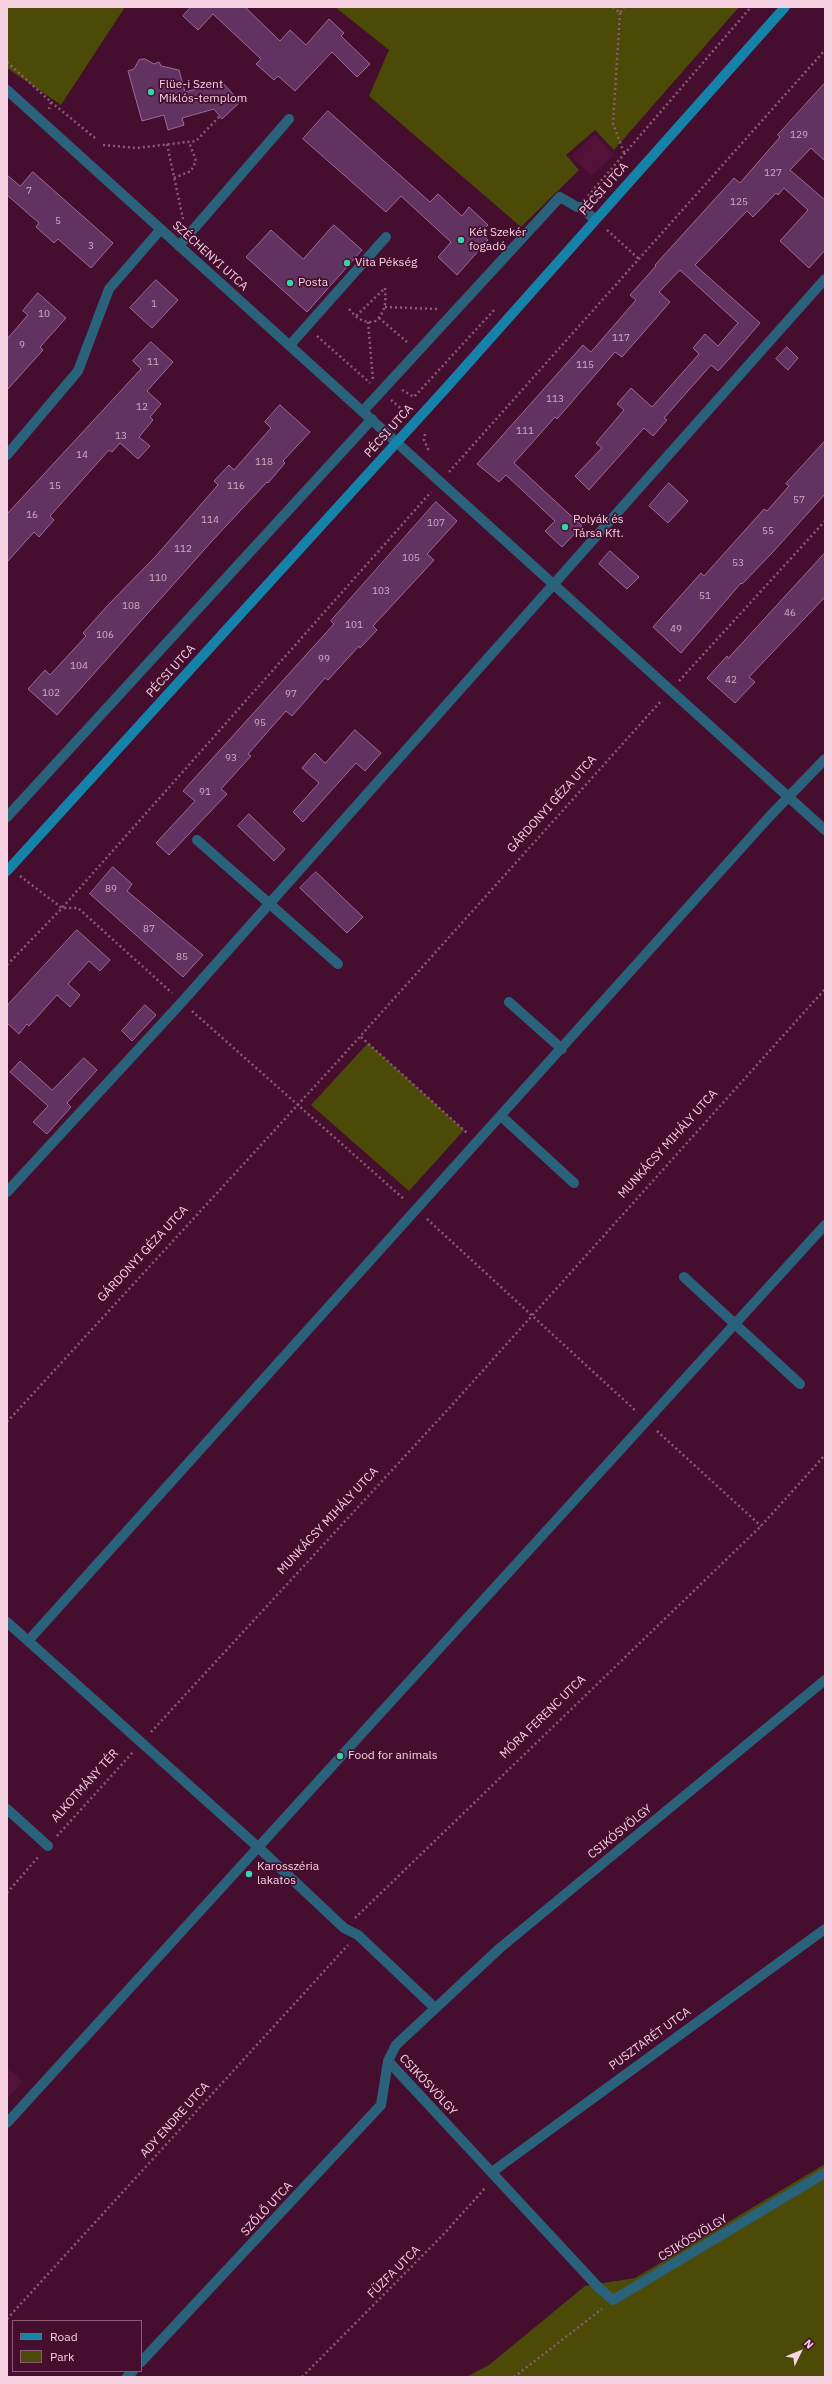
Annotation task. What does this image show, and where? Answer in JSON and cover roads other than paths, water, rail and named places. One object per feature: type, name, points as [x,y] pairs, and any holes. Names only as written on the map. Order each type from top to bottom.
[{"type":"main road","name":"PÉCSI UTCA","points":[[8,870],[397,441],[785,7]]},
{"type":"street","name":"SZÉCHENYI UTCA","points":[[7,90],[44,125],[555,583],[825,830]]},
{"type":"street","points":[[179,246],[289,119]]},
{"type":"street","points":[[363,411],[560,197],[577,207],[581,207],[594,219]]},
{"type":"street","points":[[7,455],[78,371],[109,289],[161,229]]},
{"type":"street","points":[[290,345],[386,238]]},
{"type":"street","points":[[7,1192],[182,1002],[825,279]]},
{"type":"street","points":[[7,817],[372,419]]},
{"type":"street","points":[[28,1641],[788,796],[825,759]]},
{"type":"street","points":[[197,840],[338,964]]},
{"type":"street","points":[[509,1002],[562,1049]]},
{"type":"street","points":[[501,1116],[574,1183]]},
{"type":"street","points":[[7,2123],[825,1225]]},
{"type":"street","points":[[684,1276],[800,1384]]},
{"type":"street","points":[[7,1622],[259,1848],[344,1928],[358,1935],[435,2008]]},
{"type":"street","name":"CSIKÓSVÖLGY","points":[[825,1680],[500,1948],[396,2045],[388,2061],[599,2288],[614,2300],[825,2173]]},
{"type":"street","points":[[7,1810],[48,1846]]},
{"type":"street","name":"PUSZTARÉT UTCA","points":[[494,2174],[825,1929]]},
{"type":"street","name":"SZŐLŐ UTCA","points":[[142,2361],[375,2113],[381,2105],[388,2061]]},
{"type":"place","name":"Flüe-i Szent Miklós-templom","points":[[151,92]]},
{"type":"place","name":"Két Szekér fogadó","points":[[461,240]]},
{"type":"place","name":"Vita Pékség","points":[[347,263]]},
{"type":"place","name":"Posta","points":[[290,283]]},
{"type":"place","name":"Polyák és Társa Kft.","points":[[565,527]]},
{"type":"place","name":"Food for animals","points":[[340,1756]]},
{"type":"place","name":"Karosszéria lakatos","points":[[249,1874]]}]
